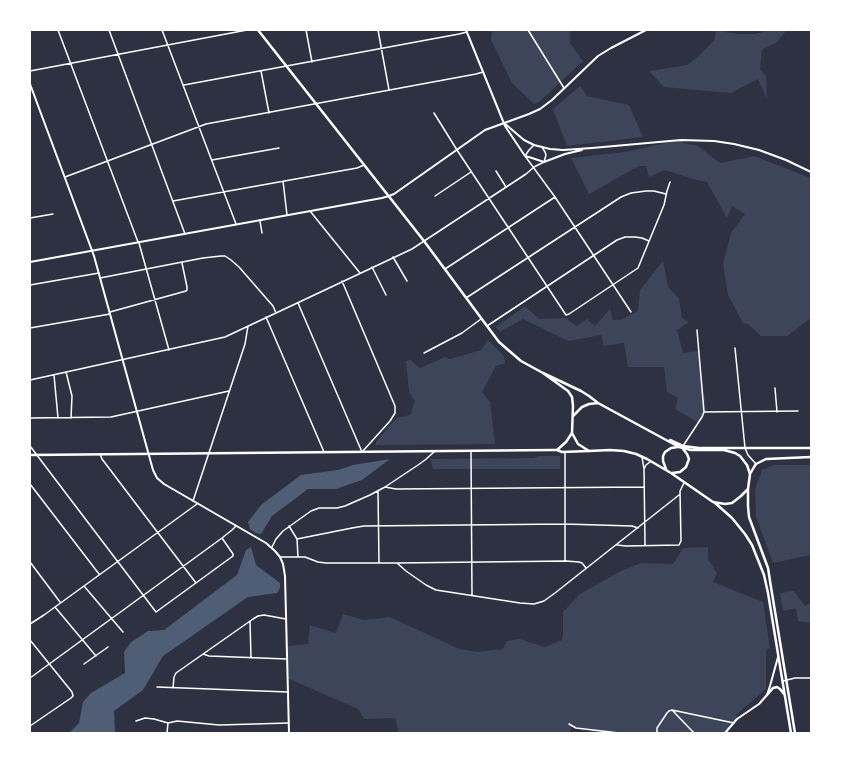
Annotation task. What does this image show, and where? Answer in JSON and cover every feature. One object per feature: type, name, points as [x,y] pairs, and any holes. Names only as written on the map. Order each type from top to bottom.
[{"type":"main road","points":[[258,30],[424,241],[486,326],[511,354],[524,363],[590,396],[598,403],[679,447]]},
{"type":"main road","points":[[543,373],[568,391],[572,397],[572,433],[566,442],[557,450]]},
{"type":"main road","points":[[573,416],[582,407],[589,404],[598,403]]},
{"type":"main road","points":[[572,433],[578,444],[589,451]]},
{"type":"main road","points":[[657,435],[683,447],[698,450],[724,450],[734,453],[740,456],[744,461],[750,474]]},
{"type":"main road","points":[[671,473],[680,472],[686,467],[689,459],[683,447]]},
{"type":"main road","points":[[666,470],[663,456],[664,452],[671,448],[811,448]]},
{"type":"main road","points":[[30,455],[557,450],[565,452],[617,450],[630,452],[671,473],[713,502],[732,518],[749,540],[758,560],[767,588],[790,733]]},
{"type":"main road","points":[[795,733],[768,568],[749,517],[748,489],[750,474],[756,464],[762,460],[770,458],[811,457]]},
{"type":"main road","points":[[713,502],[725,504],[732,503],[742,496],[748,489]]},
{"type":"main road","points":[[767,695],[773,688],[777,687],[785,696]]},
{"type":"street","points":[[58,30],[139,243],[169,350]]},
{"type":"street","points":[[109,30],[186,234]]},
{"type":"street","points":[[162,30],[237,225]]},
{"type":"street","points":[[30,71],[247,30]]},
{"type":"street","points":[[306,30],[312,62]]},
{"type":"street","points":[[378,30],[389,90]]},
{"type":"street","points":[[528,30],[564,88]]},
{"type":"street","points":[[30,262],[260,221],[389,196],[394,194],[484,130],[529,114],[548,104],[598,56],[646,30]]},
{"type":"street","points":[[184,85],[381,49],[459,34],[467,31],[509,132],[555,196],[631,312]]},
{"type":"street","points":[[261,71],[269,113]]},
{"type":"street","points":[[65,177],[206,124],[483,72]]},
{"type":"street","points":[[30,84],[93,251],[153,470],[159,480],[164,484],[252,535],[272,548],[280,557],[285,576],[289,733]]},
{"type":"street","points":[[434,113],[471,172],[565,314],[569,314],[638,268],[664,204],[670,182]]},
{"type":"street","points":[[504,123],[520,137],[534,145],[558,150],[587,149],[669,140],[714,141],[759,150],[786,160],[811,172]]},
{"type":"street","points":[[525,156],[528,150],[534,145]]},
{"type":"street","points":[[542,147],[546,155],[544,162]]},
{"type":"street","points":[[212,160],[278,148]]},
{"type":"street","points":[[30,380],[220,339],[412,248],[526,174],[534,167],[566,154],[587,149]]},
{"type":"street","points":[[525,156],[544,162]]},
{"type":"street","points":[[173,201],[356,168],[365,165]]},
{"type":"street","points":[[496,171],[506,187]]},
{"type":"street","points":[[435,196],[471,172]]},
{"type":"street","points":[[283,181],[287,216]]},
{"type":"street","points":[[466,298],[615,200],[627,194],[636,192],[654,191],[666,194]]},
{"type":"street","points":[[445,269],[555,196]]},
{"type":"street","points":[[310,211],[360,273]]},
{"type":"street","points":[[30,218],[53,214]]},
{"type":"street","points":[[260,221],[262,233]]},
{"type":"street","points":[[486,326],[617,240],[639,237],[650,241]]},
{"type":"street","points":[[100,278],[221,256],[228,258],[239,267],[273,306],[276,313]]},
{"type":"street","points":[[393,258],[407,281]]},
{"type":"street","points":[[30,328],[110,313],[184,292],[187,290],[187,287],[182,263]]},
{"type":"street","points":[[372,267],[386,295]]},
{"type":"street","points":[[30,285],[99,273]]},
{"type":"street","points":[[297,303],[362,452],[390,421],[395,413],[395,406],[342,281]]},
{"type":"street","points":[[266,317],[324,453]]},
{"type":"street","points":[[424,353],[462,333],[481,319]]},
{"type":"street","points":[[193,501],[244,344],[248,326]]},
{"type":"street","points":[[683,447],[704,412],[696,330]]},
{"type":"street","points":[[735,348],[745,448],[748,455],[756,464]]},
{"type":"street","points":[[66,372],[72,396],[71,418]]},
{"type":"street","points":[[54,375],[58,418]]},
{"type":"street","points":[[775,388],[776,412]]},
{"type":"street","points":[[30,418],[107,418],[229,391]]},
{"type":"street","points":[[704,412],[798,411]]},
{"type":"street","points":[[30,446],[156,612],[233,556],[222,538]]},
{"type":"street","points":[[471,451],[472,596]]},
{"type":"street","points":[[272,548],[279,535],[289,526],[315,509],[345,506],[378,491],[426,460],[434,452]]},
{"type":"street","points":[[565,452],[565,561]]},
{"type":"street","points":[[100,454],[102,459],[196,583]]},
{"type":"street","points":[[642,457],[644,469],[645,545]]},
{"type":"street","points":[[644,469],[646,465],[652,462]]},
{"type":"street","points":[[617,544],[626,546],[679,545],[680,491],[684,483]]},
{"type":"street","points":[[30,484],[99,575]]},
{"type":"street","points":[[385,487],[396,489],[644,487]]},
{"type":"street","points":[[378,491],[378,563]]},
{"type":"street","points":[[397,563],[426,585],[441,591],[520,604],[537,603],[544,601],[680,495]]},
{"type":"street","points":[[30,624],[197,504]]},
{"type":"street","points":[[297,539],[352,528],[378,526],[565,524],[632,526],[638,528]]},
{"type":"street","points":[[30,678],[222,538],[236,526]]},
{"type":"street","points":[[289,526],[297,539],[298,557]]},
{"type":"street","points":[[280,557],[305,557],[318,562],[326,563],[565,561],[582,563],[586,568]]},
{"type":"street","points":[[30,562],[61,603]]},
{"type":"street","points":[[84,586],[123,632]]},
{"type":"street","points":[[55,607],[96,656]]},
{"type":"street","points":[[173,688],[175,674],[258,616],[262,615],[286,620]]},
{"type":"street","points":[[250,621],[251,658]]},
{"type":"street","points":[[30,640],[73,694],[71,698],[30,726]]},
{"type":"street","points":[[84,664],[108,648]]},
{"type":"street","points":[[203,654],[209,656],[287,659]]},
{"type":"street","points":[[725,733],[737,719],[759,704],[767,695],[774,674],[778,654]]},
{"type":"street","points":[[783,682],[798,677],[811,678]]},
{"type":"street","points":[[157,687],[288,692]]},
{"type":"street","points":[[657,733],[661,723],[669,711],[672,710],[734,723]]},
{"type":"street","points":[[672,710],[694,733]]},
{"type":"street","points":[[136,721],[145,718],[168,723],[177,721],[218,725],[289,723]]},
{"type":"street","points":[[167,733],[168,723]]},
{"type":"street","points":[[569,724],[576,728],[619,733]]},
{"type":"shaded area","points":[[492,30],[570,30],[570,43],[583,61],[539,102],[534,104],[512,83],[491,40]]},
{"type":"shaded area","points":[[716,30],[724,30],[725,32],[737,34],[756,34],[769,30],[787,30],[776,43],[762,49],[760,69],[766,76],[767,99],[758,79],[731,93],[664,87],[649,71],[687,65],[698,57],[714,40]]},
{"type":"shaded area","points":[[580,86],[587,96],[629,105],[643,137],[567,146],[553,109]]},
{"type":"shaded area","points":[[684,139],[683,143],[698,146],[720,163],[754,156],[811,178],[811,318],[787,336],[761,336],[748,324],[743,323],[728,295],[723,263],[731,233],[745,214],[732,206],[727,218],[707,182],[665,170],[649,177],[646,166],[639,166],[589,194],[571,158],[625,152]]},
{"type":"shaded area","points":[[663,261],[668,287],[679,298],[682,318],[689,322],[677,330],[683,353],[699,351],[706,412],[699,423],[675,409],[678,398],[667,392],[664,367],[628,367],[624,343],[604,346],[601,335],[568,341],[523,319],[501,331],[501,333],[496,327],[525,306],[539,319],[565,318],[577,326],[587,319],[595,326],[610,309],[613,320],[621,320],[638,311],[640,290]]},
{"type":"shaded area","points":[[488,340],[504,356],[505,363],[496,366],[482,392],[490,402],[495,444],[376,445],[376,442],[396,418],[410,415],[415,401],[409,392],[406,361],[410,360],[420,368],[445,357],[450,359],[481,350]]},
{"type":"shaded area","points":[[538,456],[560,456],[560,469],[433,469],[430,459],[534,458]]},
{"type":"shaded area","points":[[390,459],[362,480],[336,489],[308,489],[272,516],[261,534],[250,529],[248,522],[261,505],[301,475],[338,470],[353,465]]},
{"type":"shaded area","points":[[774,465],[811,465],[811,536],[810,555],[773,563],[756,517],[755,489],[762,470]]},
{"type":"shaded area","points":[[251,547],[256,565],[280,583],[280,588],[277,593],[248,597],[163,656],[143,690],[114,711],[115,733],[69,733],[79,723],[83,702],[91,693],[125,673],[124,652],[131,642],[148,631],[164,630],[237,575],[246,550]]},
{"type":"shaded area","points":[[708,547],[708,559],[717,573],[713,582],[763,602],[770,648],[767,649],[766,653],[766,689],[736,715],[738,719],[725,733],[591,733],[591,729],[571,727],[570,733],[399,733],[395,718],[364,719],[358,709],[287,678],[286,646],[308,644],[310,625],[336,633],[343,614],[364,620],[390,617],[459,649],[478,652],[503,649],[507,641],[520,639],[545,647],[562,640],[563,612],[580,594],[621,571],[641,563],[673,564],[683,548]]},
{"type":"shaded area","points":[[794,591],[805,606],[811,603],[811,623],[798,621],[796,608],[783,611],[780,593]]}]
